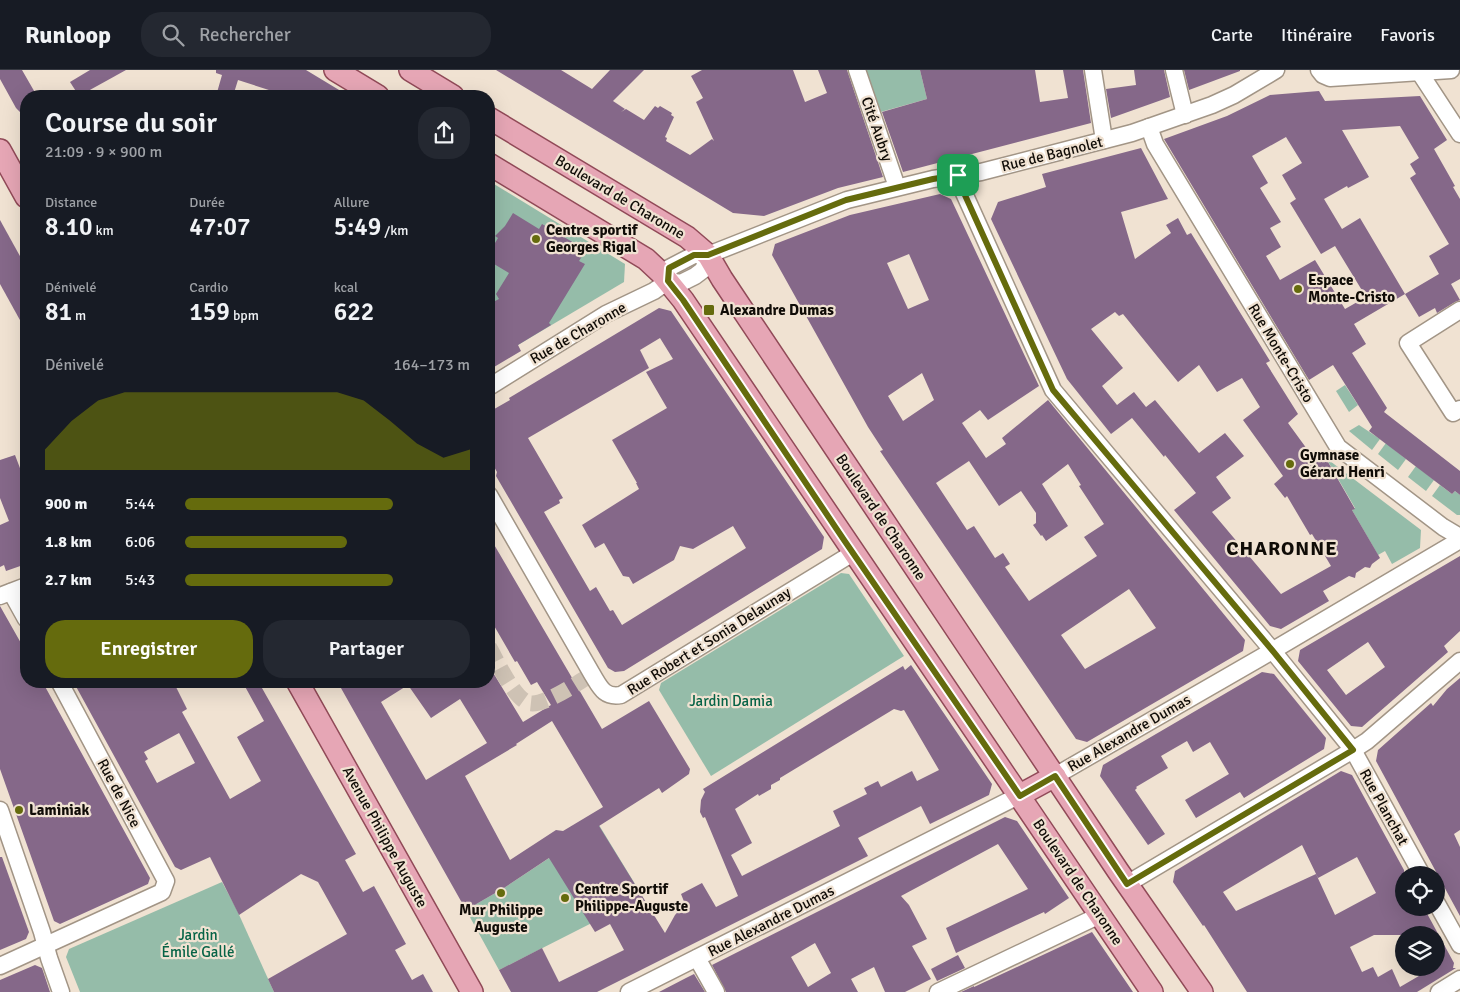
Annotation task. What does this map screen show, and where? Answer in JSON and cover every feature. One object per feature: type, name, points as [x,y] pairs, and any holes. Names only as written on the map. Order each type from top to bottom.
[{"type":"main road","points":[[335,70],[368,90]]},
{"type":"main road","points":[[410,70],[443,90]]},
{"type":"main road","name":"Boulevard de Charonne","points":[[495,122],[686,237],[708,255],[722,280],[1127,884],[1202,992]]},
{"type":"main road","points":[[0,150],[20,186]]},
{"type":"main road","name":"Boulevard de Charonne","points":[[495,168],[646,259],[662,273],[683,300],[1152,992]]},
{"type":"main road","name":"Avenue Philippe Auguste","points":[[301,688],[472,992]]},
{"type":"main road","name":"Rue Alexandre Dumas","points":[[1020,796],[1055,776]]},
{"type":"street","name":"Cité Aubry","points":[[857,70],[897,187]]},
{"type":"street","points":[[1093,70],[1104,140]]},
{"type":"street","points":[[1174,70],[1185,115]]},
{"type":"street","name":"Rue de Bagnolet","points":[[708,255],[846,200],[897,187],[981,172],[1149,127],[1234,95],[1276,70]]},
{"type":"street","points":[[1319,70],[1323,76],[1330,78],[1452,70]]},
{"type":"street","points":[[1420,72],[1460,134]]},
{"type":"street","name":"Rue Monte-Cristo","points":[[1149,127],[1155,144],[1338,448],[1443,528],[1460,538]]},
{"type":"street","name":"Rue Planchat","points":[[958,175],[968,202],[1053,390],[1272,650],[1353,750],[1417,866]]},
{"type":"street","name":"Rue de Charonne","points":[[495,383],[598,319],[654,291],[668,281],[681,283],[695,276],[703,270],[708,255]]},
{"type":"street","points":[[1460,310],[1408,342],[1453,413],[1460,409]]},
{"type":"street","name":"Rue Robert et Sonia Delaunay","points":[[495,504],[592,674],[604,693],[615,696],[621,695],[854,552]]},
{"type":"street","name":"Rue Alexandre Dumas","points":[[1055,776],[1460,538]]},
{"type":"street","points":[[12,591],[20,607]]},
{"type":"street","points":[[1127,884],[1353,750],[1460,661]]},
{"type":"street","name":"Rue de Nice","points":[[0,966],[162,892],[166,882],[63,688]]},
{"type":"street","name":"Rue Alexandre Dumas","points":[[630,992],[1020,796]]},
{"type":"street","points":[[0,810],[61,992]]},
{"type":"street","points":[[938,992],[1100,915]]},
{"type":"street","points":[[1444,916],[1460,945]]},
{"type":"street","points":[[697,958],[716,992]]},
{"type":"street","points":[[1439,992],[1460,979]]},
{"type":"green space","points":[[863,70],[920,70],[927,99],[877,113]]},
{"type":"green space","name":"Centre sportif Georges Rigal","points":[[495,185],[625,264],[624,282],[518,345],[495,305]]},
{"type":"green space","points":[[1345,385],[1358,405],[1349,412],[1336,391]]},
{"type":"green space","points":[[1359,425],[1380,439],[1372,450],[1349,431]]},
{"type":"green space","points":[[1386,443],[1406,459],[1398,470],[1378,454]]},
{"type":"green space","points":[[1326,458],[1421,530],[1420,548],[1392,564],[1385,551],[1378,555],[1352,510],[1355,508]]},
{"type":"green space","points":[[1416,466],[1434,480],[1426,491],[1408,477]]},
{"type":"green space","points":[[1440,485],[1452,494],[1455,491],[1460,495],[1460,515],[1457,515],[1432,496]]},
{"type":"green space","name":"Jardin Damia","points":[[841,573],[849,574],[904,656],[711,776],[659,690],[661,683]]},
{"type":"green space","name":"Centre Sportif Philippe-Auguste","points":[[599,825],[643,897],[499,970],[466,910],[504,888]]},
{"type":"green space","name":"Jardin Émile Gallé","points":[[222,882],[236,908],[274,992],[80,992],[66,957],[69,949]]},
{"type":"building","points":[[0,70],[22,70],[34,90],[20,90],[20,112],[16,108],[0,79]]},
{"type":"building","points":[[90,70],[126,70],[90,90],[75,90],[70,82]]},
{"type":"building","points":[[216,70],[306,70],[339,90],[269,90],[238,80],[235,90],[218,90],[222,75],[216,73]]},
{"type":"building","points":[[496,70],[561,70],[592,89],[610,70],[644,70],[613,101],[625,109],[621,112],[626,109],[644,120],[655,106],[658,108],[660,106],[672,113],[671,115],[674,117],[665,137],[667,138],[666,141],[690,155],[712,139],[714,141],[696,102],[703,98],[691,76],[702,70],[793,70],[805,102],[827,93],[818,70],[847,70],[883,177],[838,188],[764,216],[733,213]]},
{"type":"building","points":[[920,70],[1035,70],[1040,102],[1068,98],[1063,70],[1083,70],[1091,123],[903,172],[882,112],[927,99]]},
{"type":"building","points":[[1134,70],[1164,70],[1170,97],[1111,118],[1106,89],[1136,85]]},
{"type":"building","points":[[1184,70],[1240,70],[1240,71],[1189,90]]},
{"type":"building","points":[[1319,91],[1325,101],[1420,96],[1447,140],[1434,149],[1455,186],[1453,187],[1460,199],[1460,279],[1451,284],[1460,300],[1437,313],[1435,308],[1419,317],[1405,294],[1354,324],[1366,344],[1352,353],[1387,408],[1384,412],[1460,471],[1460,495],[1455,491],[1452,494],[1369,431],[1372,427],[1333,365],[1309,380],[1164,139],[1227,116],[1270,95]],"holes":[[[1400,126],[1419,158],[1410,164],[1416,174],[1410,178],[1449,244],[1429,256],[1439,274],[1405,294],[1360,218],[1342,229],[1324,199],[1347,186],[1348,188],[1369,177],[1342,130]],[[1286,137],[1302,163],[1282,175],[1296,199],[1290,203],[1321,254],[1335,246],[1366,297],[1345,309],[1315,260],[1280,280],[1266,256],[1281,247],[1270,228],[1281,222],[1260,188],[1268,183],[1252,156]]]},
{"type":"building","points":[[1141,148],[1168,199],[1121,212],[1135,259],[1171,233],[1166,225],[1178,218],[1187,235],[1191,233],[1270,361],[1266,363],[1298,414],[1288,423],[1315,460],[1324,455],[1355,509],[1352,510],[1380,558],[1370,568],[1365,567],[1356,573],[1355,578],[1349,576],[1323,591],[1329,601],[1281,629],[1270,626],[1174,510],[1196,493],[1165,455],[1164,457],[1132,418],[1111,434],[1067,379],[991,219],[998,202],[1046,187],[1042,174]],"holes":[[[1115,312],[1119,316],[1123,314],[1178,382],[1199,365],[1217,392],[1242,378],[1260,407],[1243,420],[1283,476],[1274,484],[1285,498],[1287,496],[1331,566],[1281,594],[1212,512],[1231,498],[1216,477],[1244,456],[1225,433],[1199,453],[1155,400],[1146,407],[1134,392],[1117,405],[1102,386],[1123,368],[1091,329]]]},
{"type":"building","points":[[940,194],[951,199],[1039,386],[988,420],[980,410],[962,423],[986,458],[1006,444],[1002,438],[1048,400],[1245,640],[1243,651],[1087,742],[1076,739],[880,451],[883,450],[868,427],[772,255],[775,244],[850,215]],"holes":[[[909,254],[929,300],[908,309],[887,263]],[[922,373],[934,400],[903,421],[888,396]],[[969,461],[999,506],[1021,491],[1036,513],[1036,523],[1033,525],[1046,541],[1068,526],[1042,484],[1068,464],[1081,485],[1079,486],[1104,524],[1084,537],[1097,556],[1029,601],[1005,567],[1010,564],[1003,553],[995,558],[974,526],[967,530],[936,483]],[[1129,589],[1156,628],[1085,669],[1061,635]]]},
{"type":"building","points":[[513,213],[539,229],[542,224],[586,250],[579,261],[585,264],[549,323],[551,325],[518,345],[521,351],[495,366],[495,301],[499,299],[496,294],[509,273],[495,265],[495,243],[498,238],[495,236],[505,226]]},
{"type":"building","points":[[0,220],[20,256],[20,320],[0,284]]},
{"type":"building","points":[[659,308],[671,311],[824,537],[822,549],[624,671],[615,672],[608,668],[496,476],[495,409],[510,400],[509,398]],"holes":[[[660,338],[673,359],[646,372],[667,408],[612,440],[639,489],[582,525],[595,548],[604,543],[623,576],[629,577],[633,584],[674,560],[680,546],[693,549],[733,526],[746,548],[622,625],[613,610],[610,611],[596,587],[590,591],[544,512],[560,503],[559,500],[563,498],[528,438],[649,368],[640,350]]]},
{"type":"building","points":[[15,455],[20,468],[20,566],[6,571],[4,565],[0,567],[0,525],[9,521],[0,498],[0,460]]},
{"type":"building","points":[[495,546],[602,729],[649,701],[690,769],[689,774],[662,793],[659,788],[599,826],[665,933],[675,915],[685,904],[681,894],[702,883],[716,907],[738,896],[705,817],[703,818],[700,812],[701,800],[705,792],[703,789],[903,666],[905,670],[911,665],[992,784],[989,795],[930,824],[921,806],[858,838],[868,856],[597,992],[511,992],[499,970],[542,948],[559,982],[624,950],[610,924],[595,932],[549,858],[504,888],[466,910],[341,688],[403,688],[381,702],[426,780],[487,743],[460,699],[431,718],[410,688],[495,688],[495,676],[523,722],[551,705],[537,682],[531,685],[517,661],[515,662],[495,627]],"holes":[[[894,709],[904,710],[939,770],[917,781],[912,771],[881,787],[878,781],[864,788],[867,794],[833,811],[840,826],[742,876],[731,855],[752,843],[735,809],[758,794],[759,796],[771,789],[771,785],[780,780],[780,778]],[[552,721],[603,807],[563,831],[556,830],[510,860],[465,776],[517,745]]]},
{"type":"building","points":[[1460,556],[1460,631],[1444,646],[1448,652],[1362,727],[1351,726],[1298,661],[1300,650]],"holes":[[[1368,642],[1385,667],[1346,695],[1327,670]]]},
{"type":"building","points":[[0,606],[20,641],[20,688],[46,688],[150,878],[148,884],[60,924],[54,921],[0,769]]},
{"type":"building","points":[[1262,672],[1274,674],[1326,738],[1324,749],[1244,798],[1240,792],[1196,818],[1185,800],[1229,774],[1210,742],[1193,752],[1187,741],[1161,756],[1168,768],[1136,787],[1135,790],[1165,834],[1148,845],[1100,776],[1103,765]]},
{"type":"building","points":[[1460,678],[1460,830],[1454,834],[1460,847],[1460,916],[1445,888],[1445,866],[1433,866],[1376,761],[1378,750],[1431,703],[1433,706],[1447,689]]},
{"type":"building","points":[[77,688],[176,688],[187,709],[182,712],[230,799],[261,781],[237,737],[264,721],[246,688],[262,688],[356,854],[345,860],[363,892],[374,886],[406,944],[395,950],[412,980],[423,974],[433,992],[274,992],[268,979],[347,934],[318,882],[301,874],[239,915],[210,857],[181,870],[175,867]],"holes":[[[179,733],[195,763],[157,783],[145,761],[148,759],[144,752]]]},
{"type":"building","points":[[1341,771],[1352,775],[1402,866],[1395,866],[1395,916],[1428,916],[1434,926],[1395,926],[1395,935],[1374,935],[1350,947],[1362,972],[1373,967],[1378,977],[1392,969],[1400,987],[1419,976],[1443,976],[1417,992],[1247,992],[1204,925],[1173,882],[1175,871]],"holes":[[[1302,845],[1318,878],[1357,857],[1376,893],[1335,915],[1316,874],[1236,911],[1223,892]]]},
{"type":"building","points":[[1005,817],[1017,821],[1069,898],[1045,914],[1044,912],[956,953],[946,928],[1028,889],[998,844],[901,896],[909,905],[927,939],[912,946],[931,979],[905,992],[885,992],[874,967],[851,979],[858,992],[726,992],[712,965]],"holes":[[[815,943],[831,973],[808,987],[791,957]]]},
{"type":"building","points":[[0,857],[2,857],[29,932],[26,939],[0,950]]},
{"type":"building","points":[[1092,932],[1133,992],[961,992],[974,987]]},
{"type":"building","points":[[1445,946],[1454,963],[1453,968],[1456,968],[1445,975]]},
{"type":"building","points":[[958,955],[965,968],[937,981],[931,969]]},
{"type":"building","points":[[35,965],[42,968],[50,992],[0,992],[0,980]]},
{"type":"building","points":[[694,974],[705,992],[659,992],[686,978]]},
{"type":"tunnel","points":[[495,658],[518,695],[529,703],[552,698],[592,674]]},
{"type":"place","name":"Centre sportif Georges Rigal","points":[[536,239]]},
{"type":"place","name":"Espace Monte-Cristo","points":[[1298,289]]},
{"type":"place","name":"Alexandre Dumas","points":[[709,310]]},
{"type":"place","name":"Gymnase Gérard Henri","points":[[1290,464]]},
{"type":"place","name":"Laminiak","points":[[19,810]]},
{"type":"place","name":"Mur Philippe Auguste","points":[[501,893]]},
{"type":"place","name":"Centre Sportif Philippe-Auguste","points":[[565,898]]},
{"type":"district","name":"CHARONNE","points":[[1282,548]]},
{"type":"route","points":[[958,175],[964,193],[1053,390],[1272,650],[1353,750],[1127,884],[1055,776],[1020,796],[844,540],[683,300],[668,281],[669,268],[694,255],[708,255],[741,240],[846,200],[897,187],[958,175]]}]
